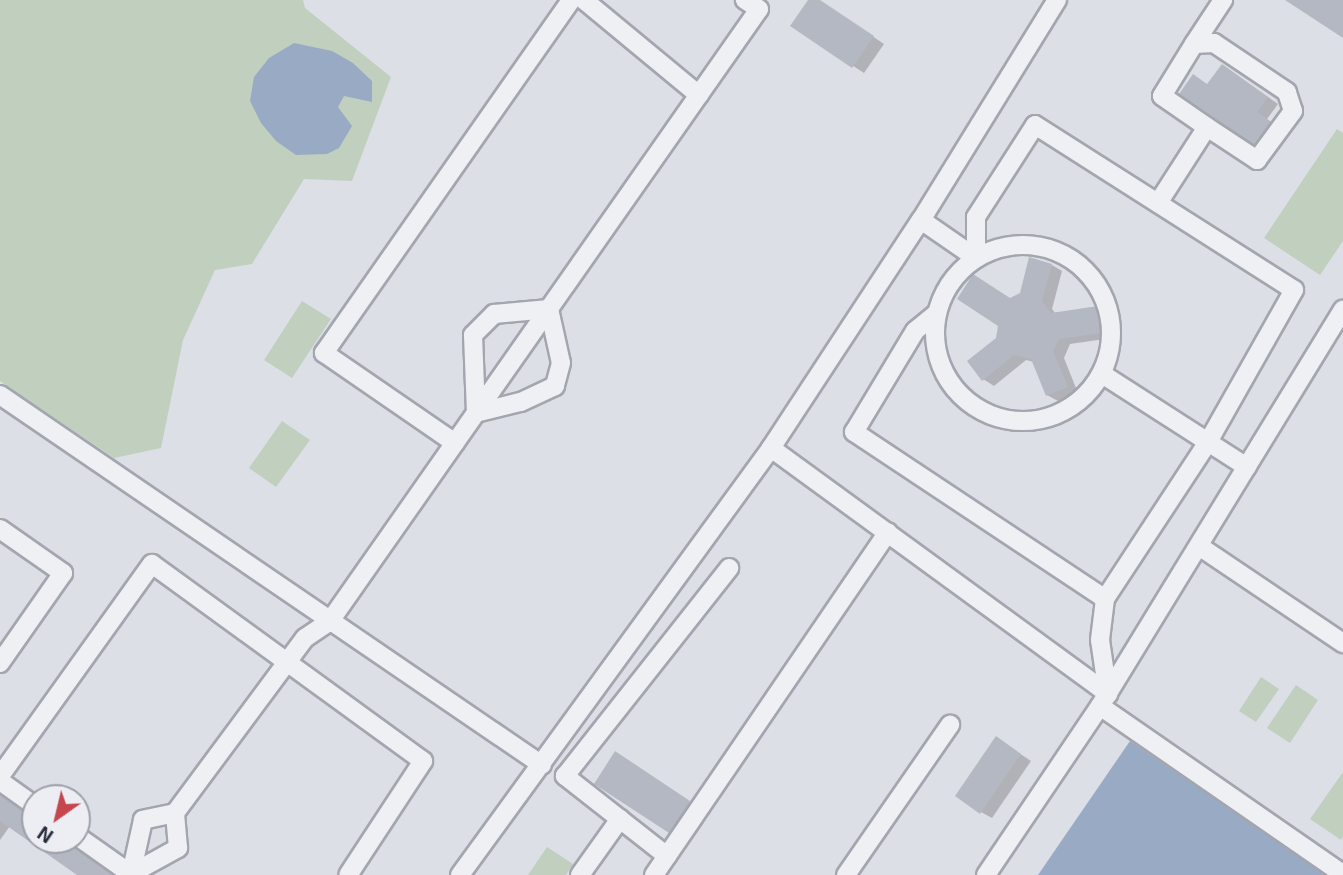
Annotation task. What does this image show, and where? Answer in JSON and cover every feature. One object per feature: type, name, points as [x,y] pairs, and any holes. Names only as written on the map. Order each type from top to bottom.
[{"type":"street","points":[[455,443],[324,353],[571,0]]},
{"type":"street","points":[[584,0],[699,95]]},
{"type":"street","points":[[131,875],[143,820],[175,813],[304,638],[330,621],[759,9],[746,0]]},
{"type":"street","points":[[468,872],[771,448],[921,220],[1057,0]]},
{"type":"street","points":[[1194,44],[1214,43],[1287,92],[1293,111],[1257,160],[1163,96],[1194,44],[1223,0]]},
{"type":"street","points":[[976,258],[976,218],[1035,125],[1294,290],[1208,442],[1105,599],[1100,640],[1104,700]]},
{"type":"street","points":[[1158,203],[1207,127]]},
{"type":"street","points":[[921,220],[976,258]]},
{"type":"street","points":[[1027,244],[1061,253],[1083,268],[1100,289],[1111,322],[1112,340],[1102,374],[1090,391],[1055,415],[1034,420],[1013,420],[993,415],[974,405],[958,391],[946,374],[938,355],[935,334],[937,313],[952,282],[976,258],[992,250],[1027,244]]},
{"type":"street","points":[[476,412],[520,402],[555,386],[561,363],[549,309]]},
{"type":"street","points":[[476,412],[473,335],[494,314],[549,309]]},
{"type":"street","points":[[986,875],[1104,700],[1343,309]]},
{"type":"street","points":[[937,313],[915,331],[854,432],[1105,599]]},
{"type":"street","points":[[1102,374],[1247,467]]},
{"type":"street","points":[[0,395],[542,765]]},
{"type":"street","points":[[771,448],[888,532],[1104,700],[1343,874]]},
{"type":"street","points":[[0,529],[63,573],[0,663]]},
{"type":"street","points":[[654,875],[888,532]]},
{"type":"street","points":[[1199,546],[1343,643]]},
{"type":"street","points":[[21,795],[0,779],[152,564],[423,761],[348,875]]},
{"type":"street","points":[[667,856],[565,776],[729,568]]},
{"type":"street","points":[[846,875],[950,725]]},
{"type":"street","points":[[131,875],[178,848],[175,813]]},
{"type":"street","points":[[580,875],[620,820]]},
{"type":"street","points":[[91,846],[131,875]]},
{"type":"green space","points":[[0,0],[303,0],[305,8],[391,77],[352,181],[304,179],[252,264],[215,270],[183,340],[161,448],[114,458],[0,381]]},
{"type":"green space","points":[[1337,129],[1343,133],[1343,241],[1320,275],[1264,238]]},
{"type":"green space","points":[[302,301],[331,319],[292,378],[264,360]]},
{"type":"green space","points":[[282,421],[310,440],[276,487],[249,468]]},
{"type":"green space","points":[[1261,677],[1279,689],[1256,722],[1239,711]]},
{"type":"green space","points":[[1296,685],[1318,700],[1290,743],[1267,728]]},
{"type":"green space","points":[[1343,772],[1343,836],[1341,840],[1310,819]]},
{"type":"green space","points":[[547,847],[573,864],[566,875],[528,875]]},
{"type":"water","points":[[294,43],[332,51],[353,63],[372,81],[372,102],[344,96],[338,107],[352,126],[339,148],[327,154],[296,155],[276,141],[261,123],[250,101],[254,77],[269,58]]},
{"type":"water","points":[[1130,741],[1326,875],[1038,875]]},
{"type":"building","points":[[808,0],[820,0],[874,36],[852,68],[790,26]]},
{"type":"building","points":[[1285,0],[1343,0],[1343,38]]},
{"type":"building","points":[[1222,64],[1268,97],[1257,112],[1271,122],[1254,145],[1179,94],[1193,74],[1207,84]]},
{"type":"building","points":[[1029,257],[1052,264],[1042,301],[1051,313],[1098,306],[1102,333],[1059,339],[1053,351],[1068,387],[1046,396],[1031,359],[1014,355],[982,381],[967,361],[996,338],[998,326],[957,299],[973,274],[1010,298],[1020,293]]},
{"type":"building","points":[[996,736],[1021,754],[980,814],[955,796]]},
{"type":"building","points":[[615,751],[690,801],[669,833],[594,784]]},
{"type":"building","points":[[0,795],[21,809],[21,836],[0,821]]},
{"type":"building","points":[[47,854],[83,854],[112,875],[77,875]]}]
